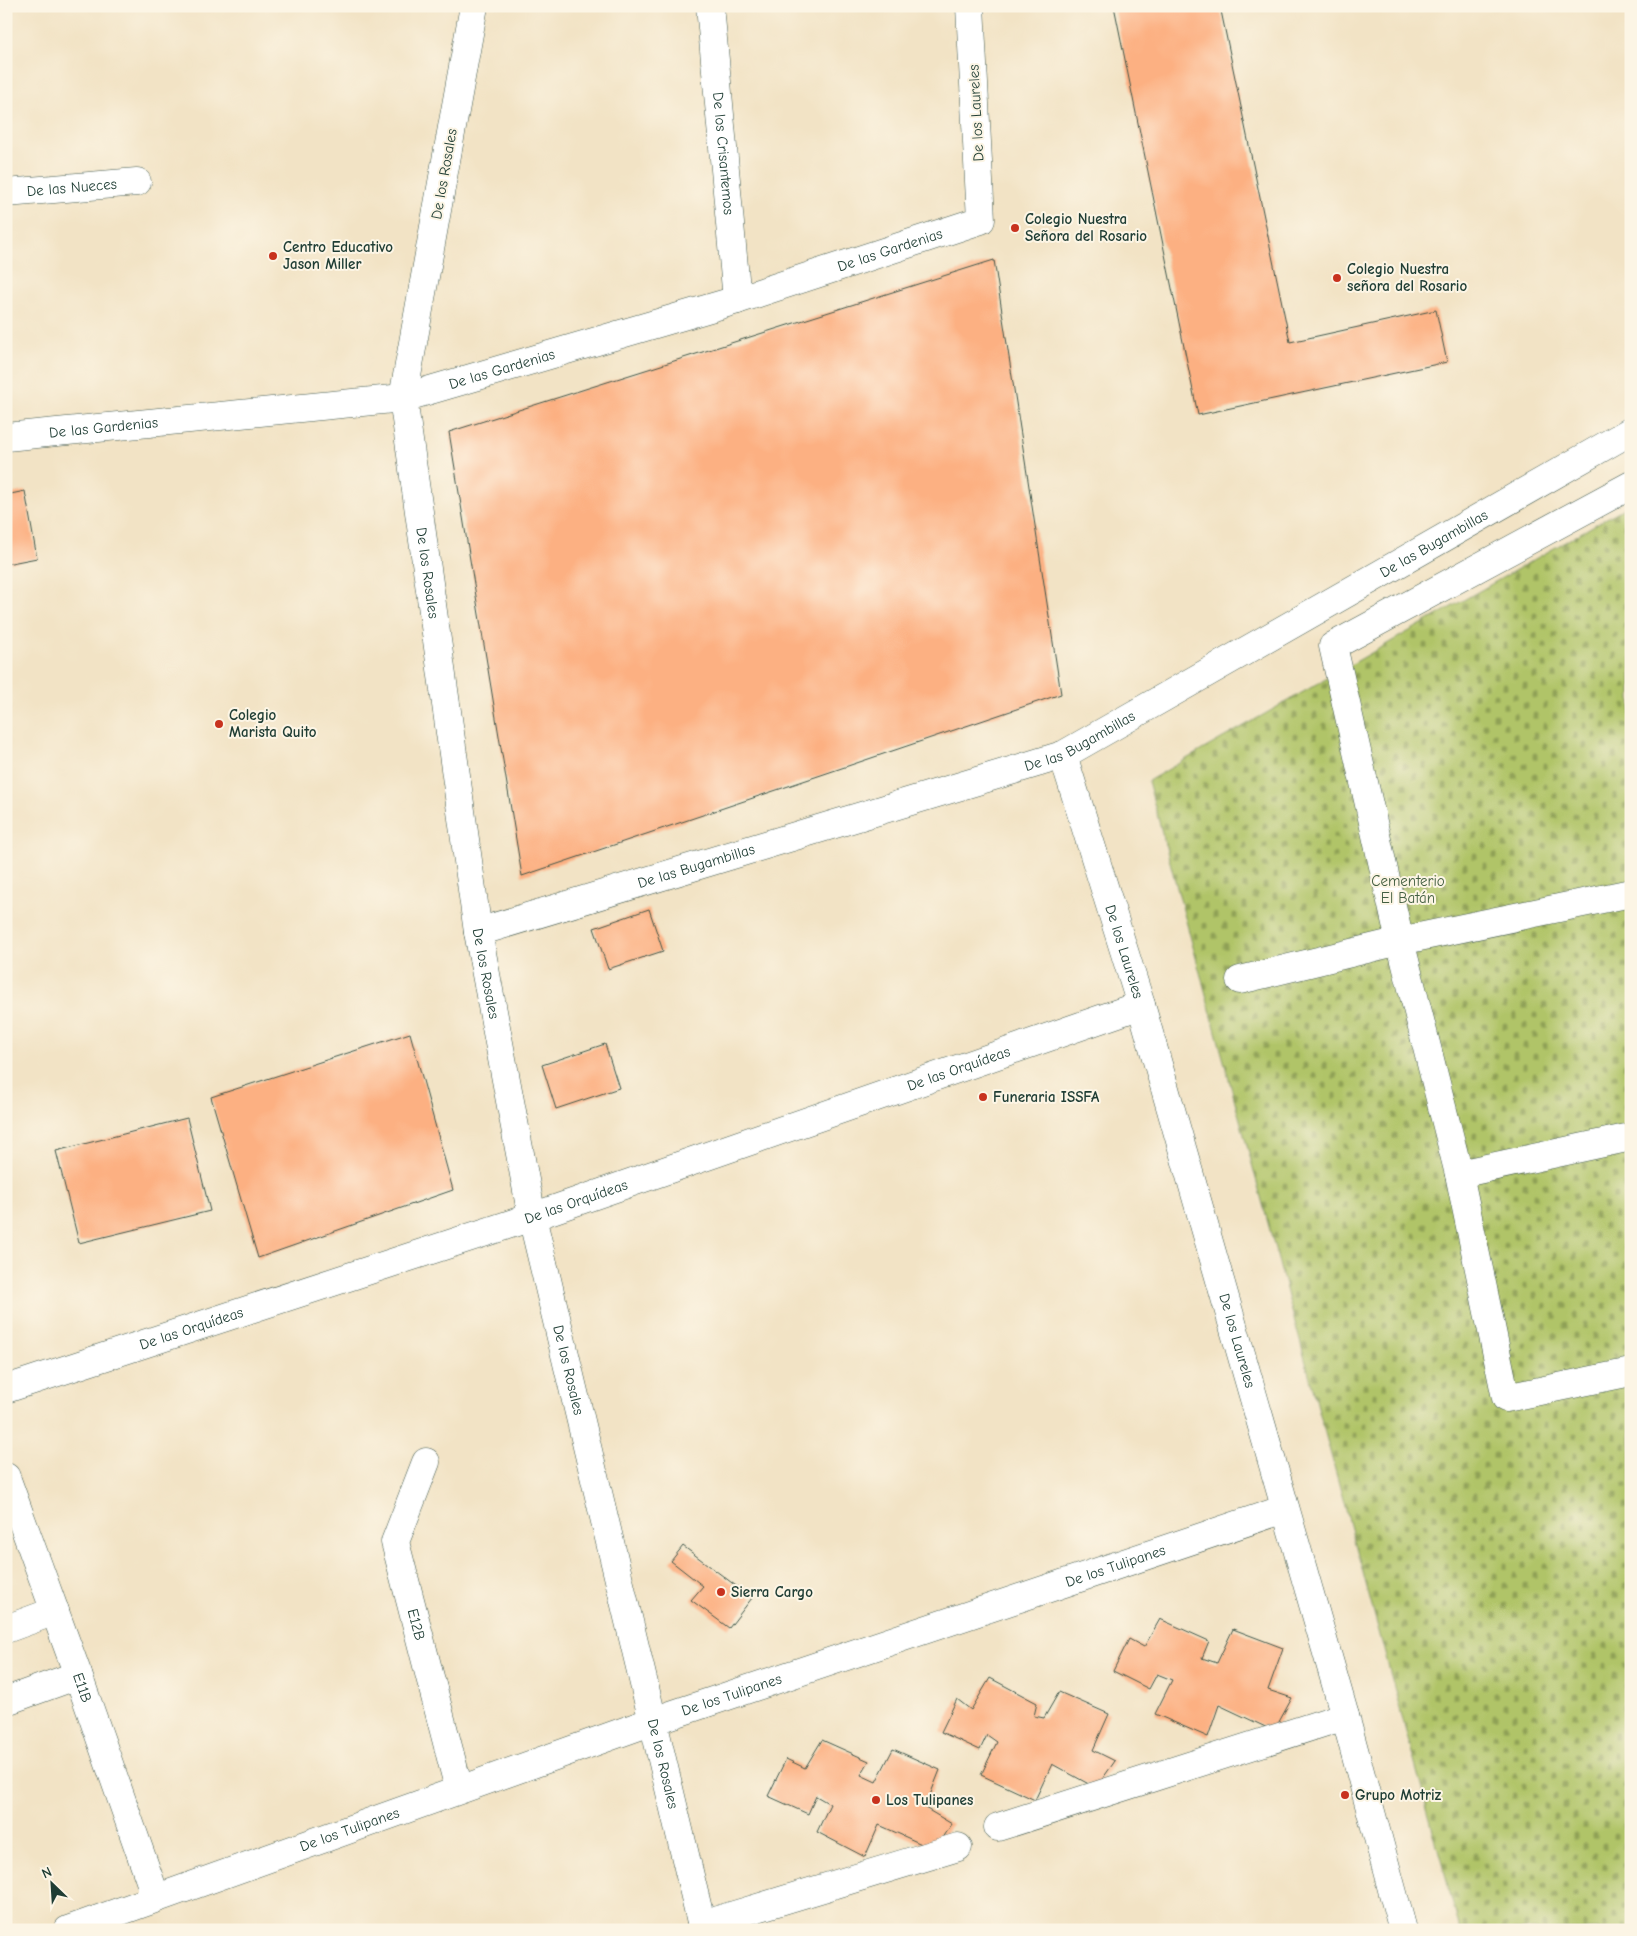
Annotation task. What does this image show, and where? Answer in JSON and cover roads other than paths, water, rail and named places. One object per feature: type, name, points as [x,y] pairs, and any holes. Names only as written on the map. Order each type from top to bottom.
[{"type":"street","name":"De los Rosales","points":[[474,6],[403,398],[478,932],[532,1217],[702,1927]]},
{"type":"street","name":"De los Crisantemos","points":[[710,6],[737,300]]},
{"type":"street","name":"De los Laureles","points":[[970,6],[981,220]]},
{"type":"street","name":"De las Nueces","points":[[6,193],[137,182]]},
{"type":"street","name":"De las Gardenias","points":[[6,437],[403,398],[737,300],[981,220]]},
{"type":"street","name":"De las Bugambillas","points":[[478,932],[1063,755],[1631,431]]},
{"type":"street","points":[[1631,484],[1333,646],[1400,941],[1459,1174],[1506,1398],[1631,1372]]},
{"type":"street","name":"De los Laureles","points":[[1063,755],[1141,1005],[1344,1716],[1403,1930]]},
{"type":"street","points":[[1240,980],[1400,941],[1631,893]]},
{"type":"street","name":"De las Orquídeas","points":[[6,1389],[532,1217],[1141,1005]]},
{"type":"street","points":[[1459,1174],[1631,1137]]},
{"type":"street","name":"E12B","points":[[426,1462],[395,1542],[459,1790]]},
{"type":"street","name":"E11B","points":[[6,1477],[156,1898]]},
{"type":"street","name":"De los Tulipanes","points":[[68,1930],[653,1721],[1285,1509]]},
{"type":"street","points":[[6,1629],[55,1611]]},
{"type":"street","points":[[6,1701],[78,1675]]},
{"type":"street","points":[[998,1827],[1344,1716]]},
{"type":"street","points":[[702,1927],[958,1847]]},
{"type":"place","name":"Colegio Nuestra Señora del Rosario","points":[[1015,228]]},
{"type":"place","name":"Centro Educativo Jason Miller","points":[[273,256]]},
{"type":"place","name":"Colegio Nuestra señora del Rosario","points":[[1337,278]]},
{"type":"place","name":"Colegio Marista Quito","points":[[219,724]]},
{"type":"place","name":"Funeraria ISSFA","points":[[983,1097]]},
{"type":"place","name":"Sierra Cargo","points":[[721,1592]]},
{"type":"place","name":"Grupo Motriz","points":[[1345,1795]]},
{"type":"place","name":"Los Tulipanes","points":[[876,1800]]},
{"type":"park label","name":"Cementerio El Batán","points":[[1408,890]]}]
